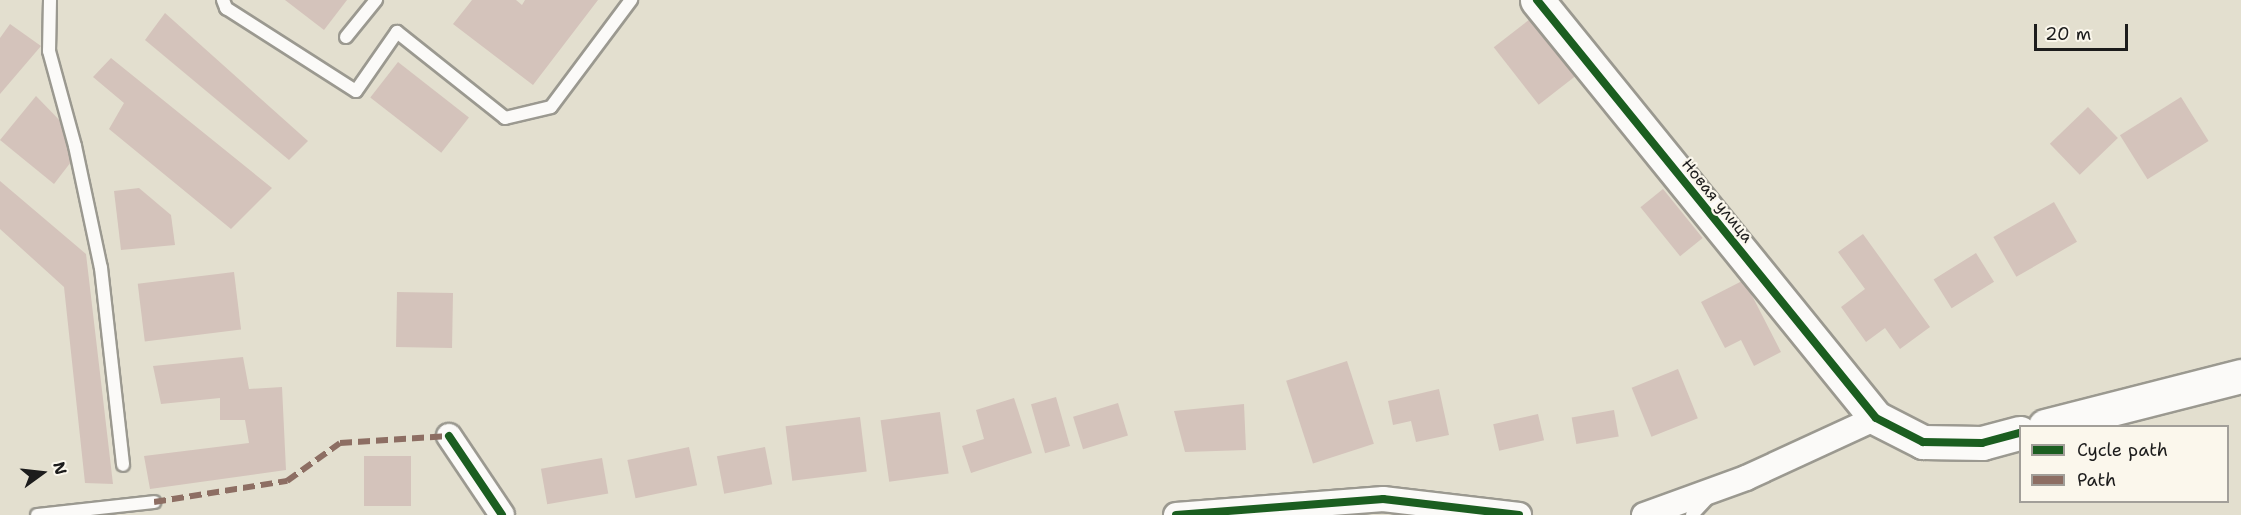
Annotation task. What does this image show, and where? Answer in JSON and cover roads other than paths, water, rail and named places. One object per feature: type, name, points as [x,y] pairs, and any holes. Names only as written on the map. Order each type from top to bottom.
[{"type":"street","name":"Новая улица","points":[[1537,0],[1876,418]]},
{"type":"street","points":[[2049,425],[2241,376]]},
{"type":"street","points":[[1644,515],[1719,488],[1876,418],[1923,442],[1982,443],[2019,433]]},
{"type":"street","points":[[449,436],[502,515]]},
{"type":"street","points":[[1176,515],[1383,499],[1519,515]]},
{"type":"lane","points":[[50,0],[49,51],[75,146],[101,268],[123,465]]},
{"type":"lane","points":[[223,0],[226,8],[356,91],[397,32],[504,118],[551,107],[631,0]]},
{"type":"lane","points":[[346,37],[376,0]]},
{"type":"lane","points":[[1692,515],[1719,488]]},
{"type":"lane","points":[[37,515],[154,502]]}]
